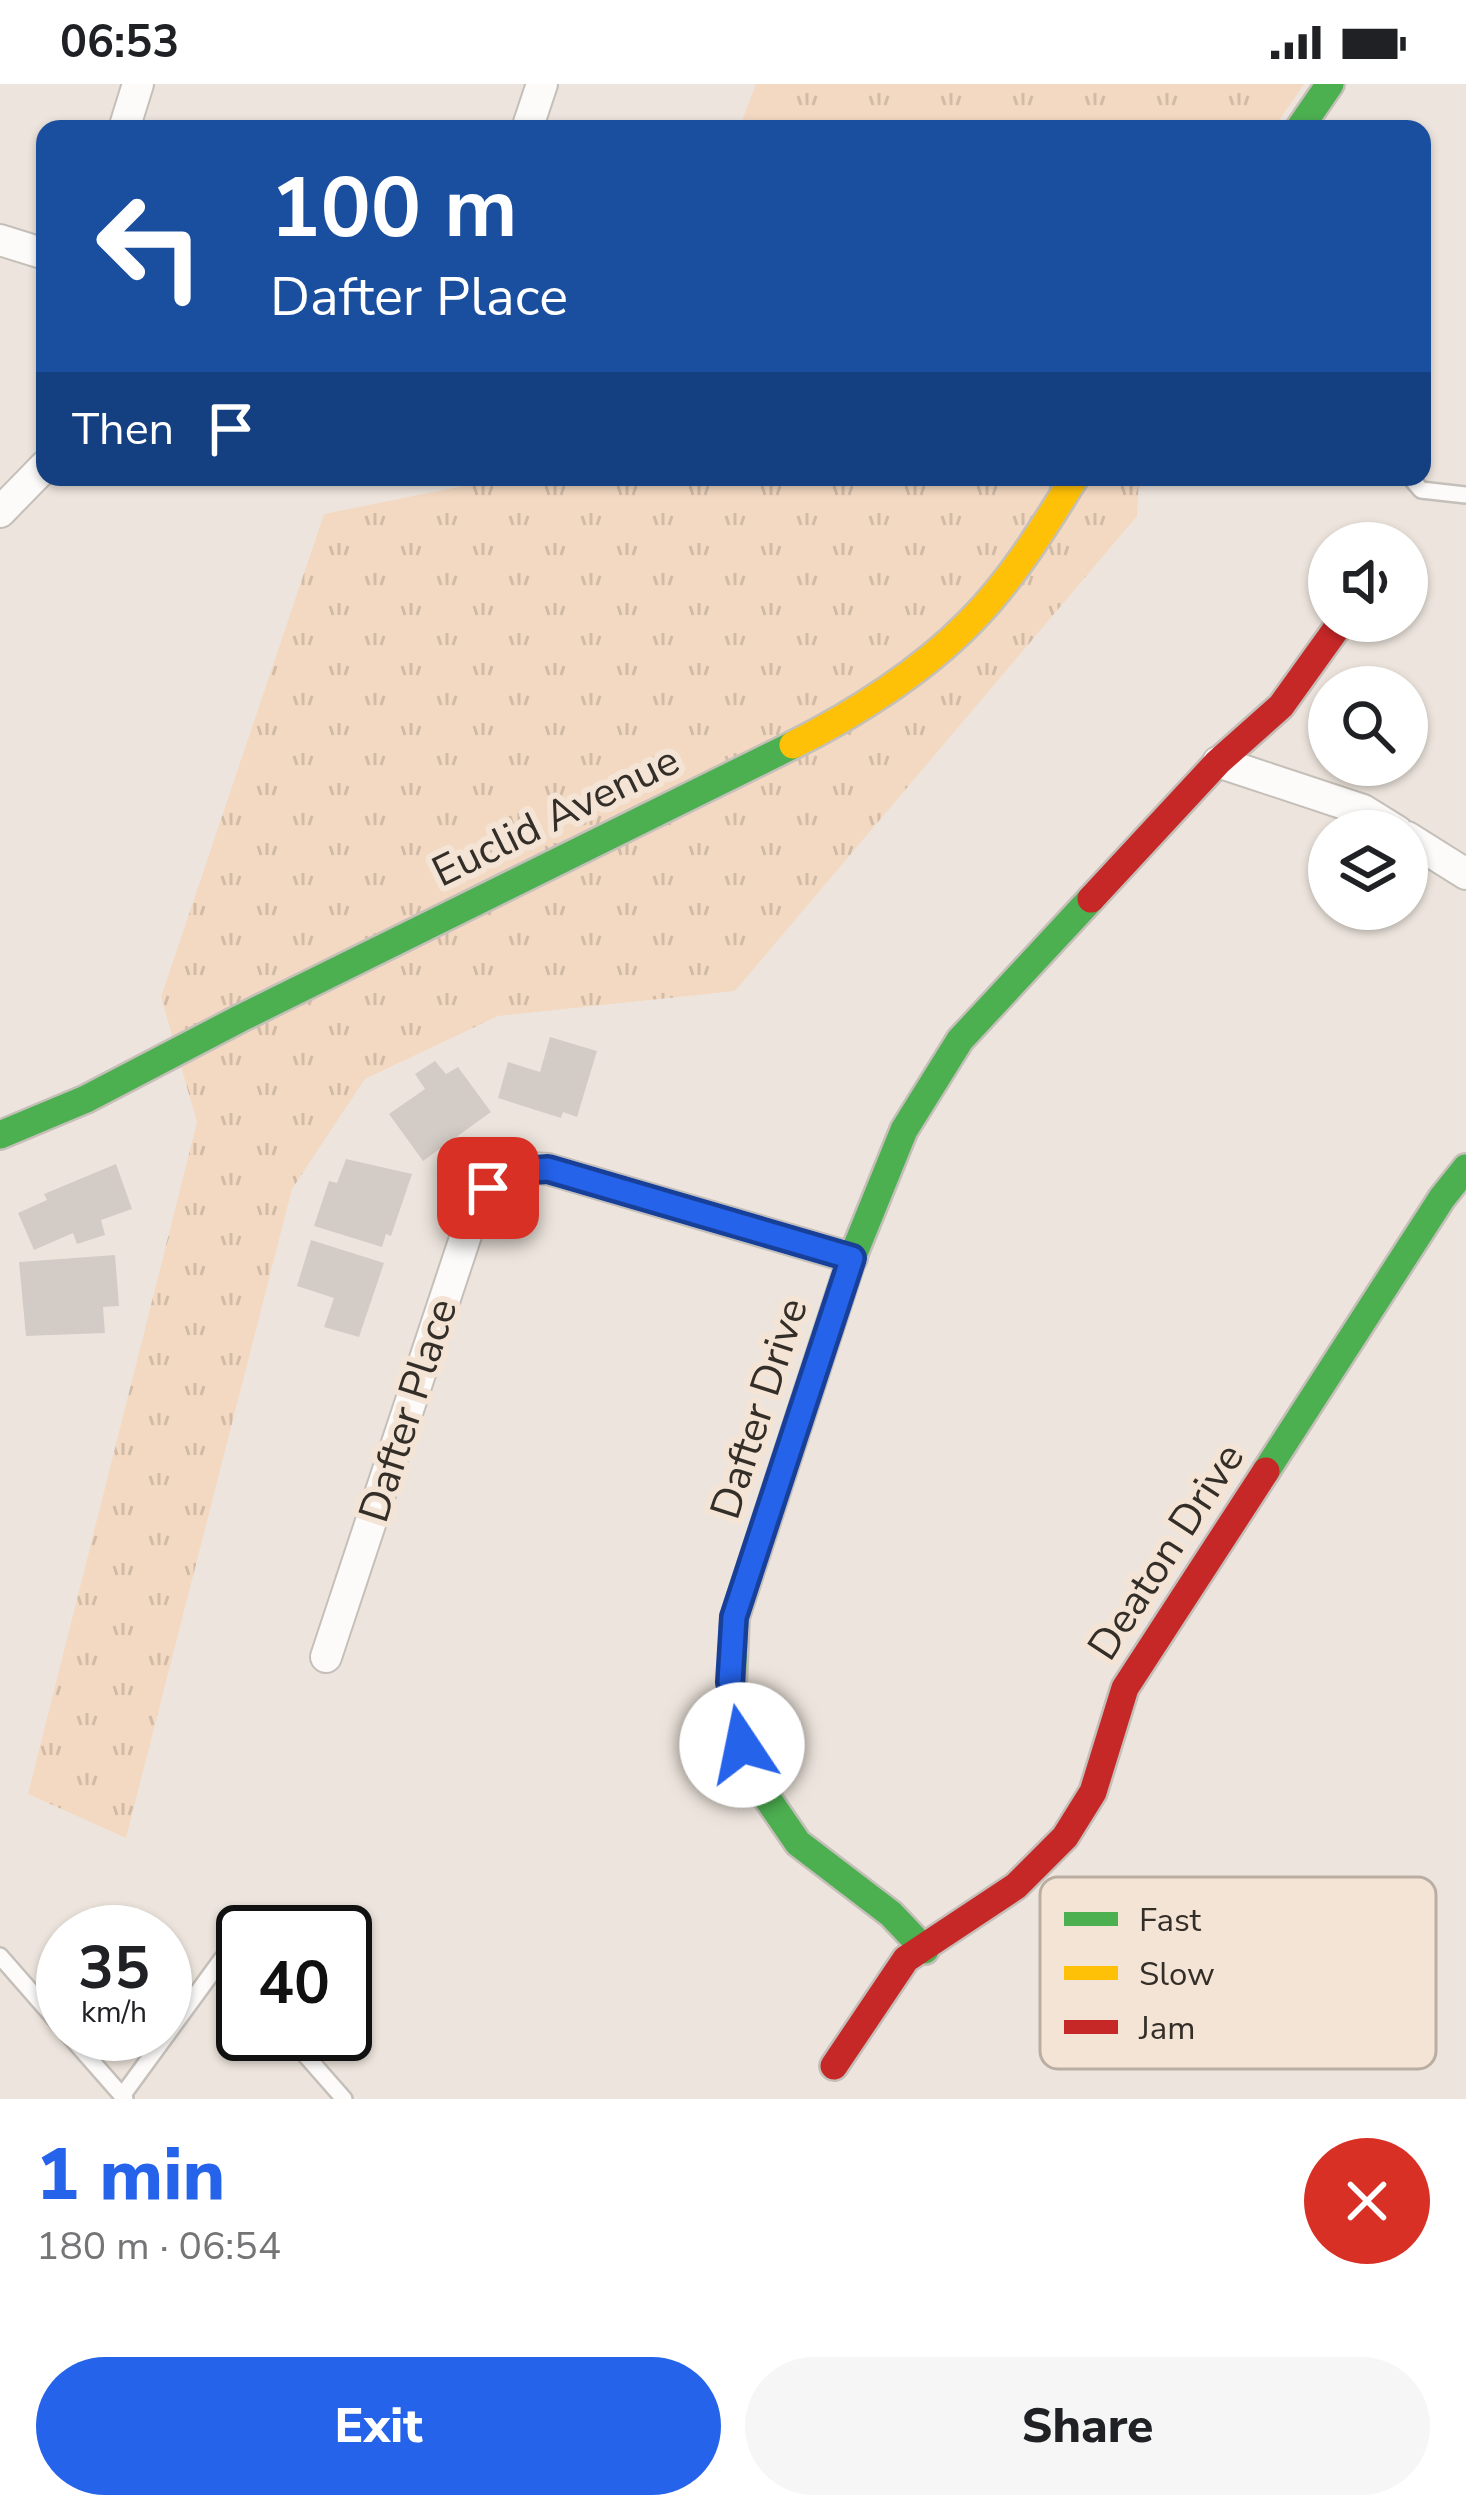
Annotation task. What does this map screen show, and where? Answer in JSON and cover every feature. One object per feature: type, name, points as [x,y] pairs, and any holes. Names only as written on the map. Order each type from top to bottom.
[{"type":"street","points":[[127,120],[138,84]]},
{"type":"street","points":[[530,120],[542,84]]},
{"type":"street","points":[[1305,120],[1330,84]]},
{"type":"street","points":[[0,239],[36,251]]},
{"type":"street","points":[[0,512],[36,475]]},
{"type":"street","name":"Euclid Avenue","points":[[0,1135],[86,1099],[815,734],[914,669],[971,621],[1037,539],[1069,486]]},
{"type":"street","name":"Dafter Drive","points":[[925,1949],[877,1900],[816,1860],[769,1804],[742,1745],[730,1682],[734,1617],[852,1258],[904,1130],[960,1040],[1218,762],[1281,706],[1327,642]]},
{"type":"street","points":[[1218,762],[1366,810]]},
{"type":"street","points":[[1428,850],[1466,874]]},
{"type":"street","name":"Dafter Place","points":[[326,1657],[473,1211],[500,1178],[531,1168],[548,1169],[852,1258]]},
{"type":"street","name":"Deaton Drive","points":[[834,2066],[906,1959],[1016,1886],[1065,1837],[1093,1792],[1124,1688],[1466,1168]]},
{"type":"lane","points":[[1418,486],[1466,495]]},
{"type":"lane","points":[[0,1956],[36,1997]]},
{"type":"lane","points":[[92,2061],[123,2097],[216,1967]]},
{"type":"lane","points":[[311,2061],[344,2099]]},
{"type":"green space","points":[[756,84],[1304,84],[1279,120],[742,120]]},
{"type":"green space","points":[[463,486],[1139,486],[1137,516],[735,991],[498,1016],[365,1079],[292,1189],[126,1838],[28,1794],[197,1122],[161,997],[324,514]]},
{"type":"building","points":[[550,1037],[597,1051],[577,1117],[563,1112],[561,1118],[498,1098],[508,1062],[540,1072]]},
{"type":"building","points":[[435,1061],[446,1074],[458,1067],[491,1112],[423,1161],[389,1114],[425,1089],[415,1074]]},
{"type":"building","points":[[346,1159],[412,1174],[391,1236],[386,1234],[382,1247],[314,1226],[329,1181],[337,1183]]},
{"type":"building","points":[[116,1164],[132,1209],[101,1220],[105,1235],[77,1244],[73,1233],[34,1250],[18,1213],[47,1200],[44,1194]]},
{"type":"building","points":[[311,1240],[384,1263],[359,1337],[324,1327],[334,1298],[297,1286]]},
{"type":"building","points":[[115,1255],[119,1306],[103,1307],[105,1333],[26,1336],[19,1262]]},
{"type":"traffic: fast","points":[[1305,120],[1330,84]]},
{"type":"traffic: fast","points":[[0,1135],[86,1099],[793,745]]},
{"type":"traffic: fast","points":[[925,1950],[891,1914],[798,1843],[759,1786],[737,1721],[732,1687],[735,1617],[852,1258],[904,1130],[960,1040],[1091,899]]},
{"type":"traffic: fast","points":[[1266,1471],[1466,1168]]},
{"type":"traffic: slow","points":[[793,745],[887,690],[951,640],[1014,571],[1069,486]]},
{"type":"traffic: jam","points":[[1091,899],[1218,762],[1281,706],[1327,642]]},
{"type":"traffic: jam","points":[[834,2066],[906,1959],[1016,1886],[1065,1837],[1093,1792],[1125,1688],[1266,1471]]},
{"type":"route","points":[[488,1188],[515,1171],[548,1169],[852,1258],[734,1617],[730,1682],[742,1745]]}]
